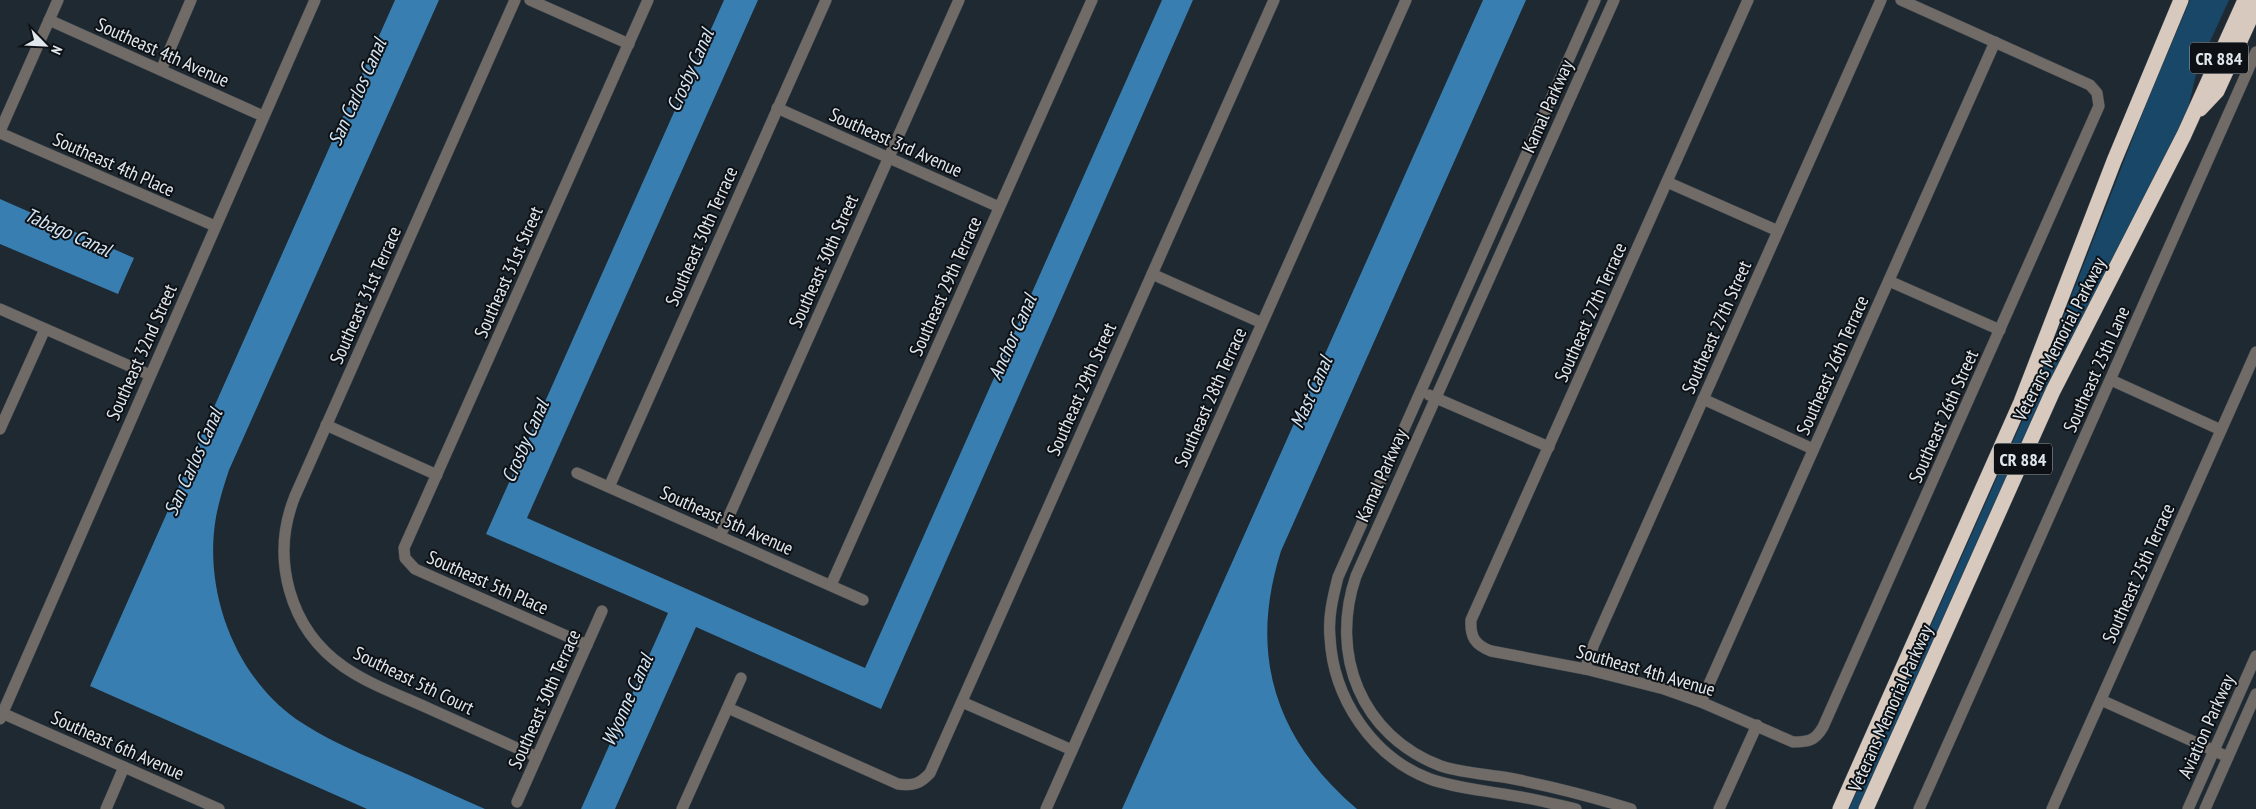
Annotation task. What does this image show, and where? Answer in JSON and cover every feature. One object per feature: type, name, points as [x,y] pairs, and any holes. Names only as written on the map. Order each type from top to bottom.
[{"type":"highway","points":[[2135,109],[2155,38],[2172,0]]},
{"type":"highway","name":"Veterans Memorial Parkway","points":[[1840,809],[2021,402],[2135,109],[2181,0]]},
{"type":"highway","points":[[2193,115],[2201,73],[2234,0]]},
{"type":"highway","name":"Veterans Memorial Parkway","points":[[1866,809],[2053,391],[2193,115],[2245,0]]},
{"type":"highway","points":[[2193,115],[2218,91],[2256,6]]},
{"type":"highway","points":[[1831,809],[1874,713],[1894,688]]},
{"type":"street","points":[[0,132],[58,0]]},
{"type":"street","points":[[161,70],[192,0]]},
{"type":"street","name":"Southeast 32nd Street","points":[[1,716],[314,0]]},
{"type":"street","name":"Southeast 31st Terrace","points":[[296,610],[285,574],[284,534],[291,505],[515,0]]},
{"type":"street","points":[[530,0],[629,44]]},
{"type":"street","name":"Southeast 31st Street","points":[[405,558],[405,544],[648,0]]},
{"type":"street","name":"Southeast 30th Terrace","points":[[609,487],[826,0]]},
{"type":"street","name":"Southeast 30th Street","points":[[720,536],[959,0]]},
{"type":"street","name":"Southeast 29th Terrace","points":[[831,585],[1092,0]]},
{"type":"street","name":"Southeast 29th Street","points":[[728,708],[898,784],[912,786],[923,781],[930,773],[1274,0]]},
{"type":"street","name":"Southeast 28th Terrace","points":[[1046,809],[1406,0]]},
{"type":"street","name":"Kamal Parkway","points":[[1576,809],[1443,783],[1414,771],[1388,754],[1367,733],[1350,709],[1338,682],[1331,652],[1330,629],[1332,599],[1338,577],[1595,0]]},
{"type":"street","name":"Kamal Parkway","points":[[1614,0],[1356,576],[1350,594],[1346,620],[1346,642],[1352,672],[1360,693],[1372,713],[1392,737],[1430,761],[1455,770],[1550,786],[1631,809]]},
{"type":"street","name":"Southeast 27th Terrace","points":[[1473,639],[1470,630],[1471,620],[1748,0]]},
{"type":"street","name":"Southeast 27th Street","points":[[1585,669],[1594,644],[1881,0]]},
{"type":"street","points":[[1901,0],[1995,42]]},
{"type":"street","name":"Southeast 4th Avenue","points":[[49,20],[263,116]]},
{"type":"street","name":"Southeast 26th Street","points":[[1809,742],[1818,736],[1823,727],[2097,112],[2099,98],[2097,92],[2090,85],[1995,42]]},
{"type":"street","name":"Southeast 26th Terrace","points":[[1701,702],[1995,42]]},
{"type":"street","name":"Southeast 25th Lane","points":[[1919,809],[2256,52]]},
{"type":"street","name":"Southeast 3rd Avenue","points":[[777,108],[999,207]]},
{"type":"street","name":"Southeast 4th Place","points":[[0,132],[214,226]]},
{"type":"street","points":[[1667,182],[1778,231]]},
{"type":"street","points":[[1152,274],[1262,323]]},
{"type":"street","points":[[1889,281],[2000,330]]},
{"type":"street","points":[[0,309],[150,375]]},
{"type":"street","points":[[0,429],[45,329]]},
{"type":"street","name":"Southeast 25th Terrace","points":[[2052,809],[2256,352]]},
{"type":"street","points":[[2111,380],[2221,430]]},
{"type":"street","points":[[1421,391],[1549,447]]},
{"type":"street","points":[[1703,399],[1813,449]]},
{"type":"street","points":[[326,425],[437,475]]},
{"type":"street","name":"Southeast 5th Avenue","points":[[577,473],[863,600]]},
{"type":"street","name":"Southeast 5th Place","points":[[405,558],[411,566],[419,571],[587,645]]},
{"type":"street","name":"Southeast 5th Court","points":[[296,610],[308,631],[321,647],[354,674],[537,757]]},
{"type":"street","name":"Southeast 30th Terrace","points":[[517,802],[602,611]]},
{"type":"street","name":"Southeast 4th Avenue","points":[[1473,639],[1482,647],[1491,651],[1624,678],[1701,702],[1793,742],[1809,742]]},
{"type":"street","name":"Aviation Parkway","points":[[2188,809],[2256,656]]},
{"type":"street","points":[[682,809],[740,678]]},
{"type":"street","name":"Aviation Parkway","points":[[2205,809],[2256,694]]},
{"type":"street","points":[[2101,700],[2228,757]]},
{"type":"street","points":[[962,702],[1072,750]]},
{"type":"street","name":"Southeast 6th Avenue","points":[[1,716],[219,809]]},
{"type":"street","points":[[1719,809],[1757,725]]},
{"type":"street","points":[[106,809],[124,767]]},
{"type":"shaded area","points":[[2190,0],[2229,0],[2197,70],[2187,113],[1859,809],[1849,809],[2027,410],[2150,94]]},
{"type":"water","name":"San Carlos Canal","points":[[395,0],[439,0],[229,470],[216,517],[213,545],[214,574],[228,630],[240,656],[256,680],[275,701],[296,719],[328,738],[485,809],[367,809],[90,686]]},
{"type":"water","points":[[724,0],[758,0],[527,518],[865,668],[1162,0],[1193,0],[881,709],[696,627],[615,809],[581,809],[668,613],[486,534]]},
{"type":"water","name":"Mast Canal","points":[[1483,0],[1526,0],[1281,551],[1271,589],[1267,625],[1269,660],[1276,693],[1288,724],[1306,754],[1329,782],[1357,809],[1122,809]]},
{"type":"water","name":"Tabago Canal","points":[[0,199],[134,258],[118,294],[0,244]]},
{"type":"water label","name":"Crosby Canal","points":[[690,70]]},
{"type":"water label","name":"Anchor Canal","points":[[1012,337]]},
{"type":"water label","name":"Crosby Canal","points":[[525,441]]},
{"type":"water label","name":"Wyonne Canal","points":[[627,700]]}]
